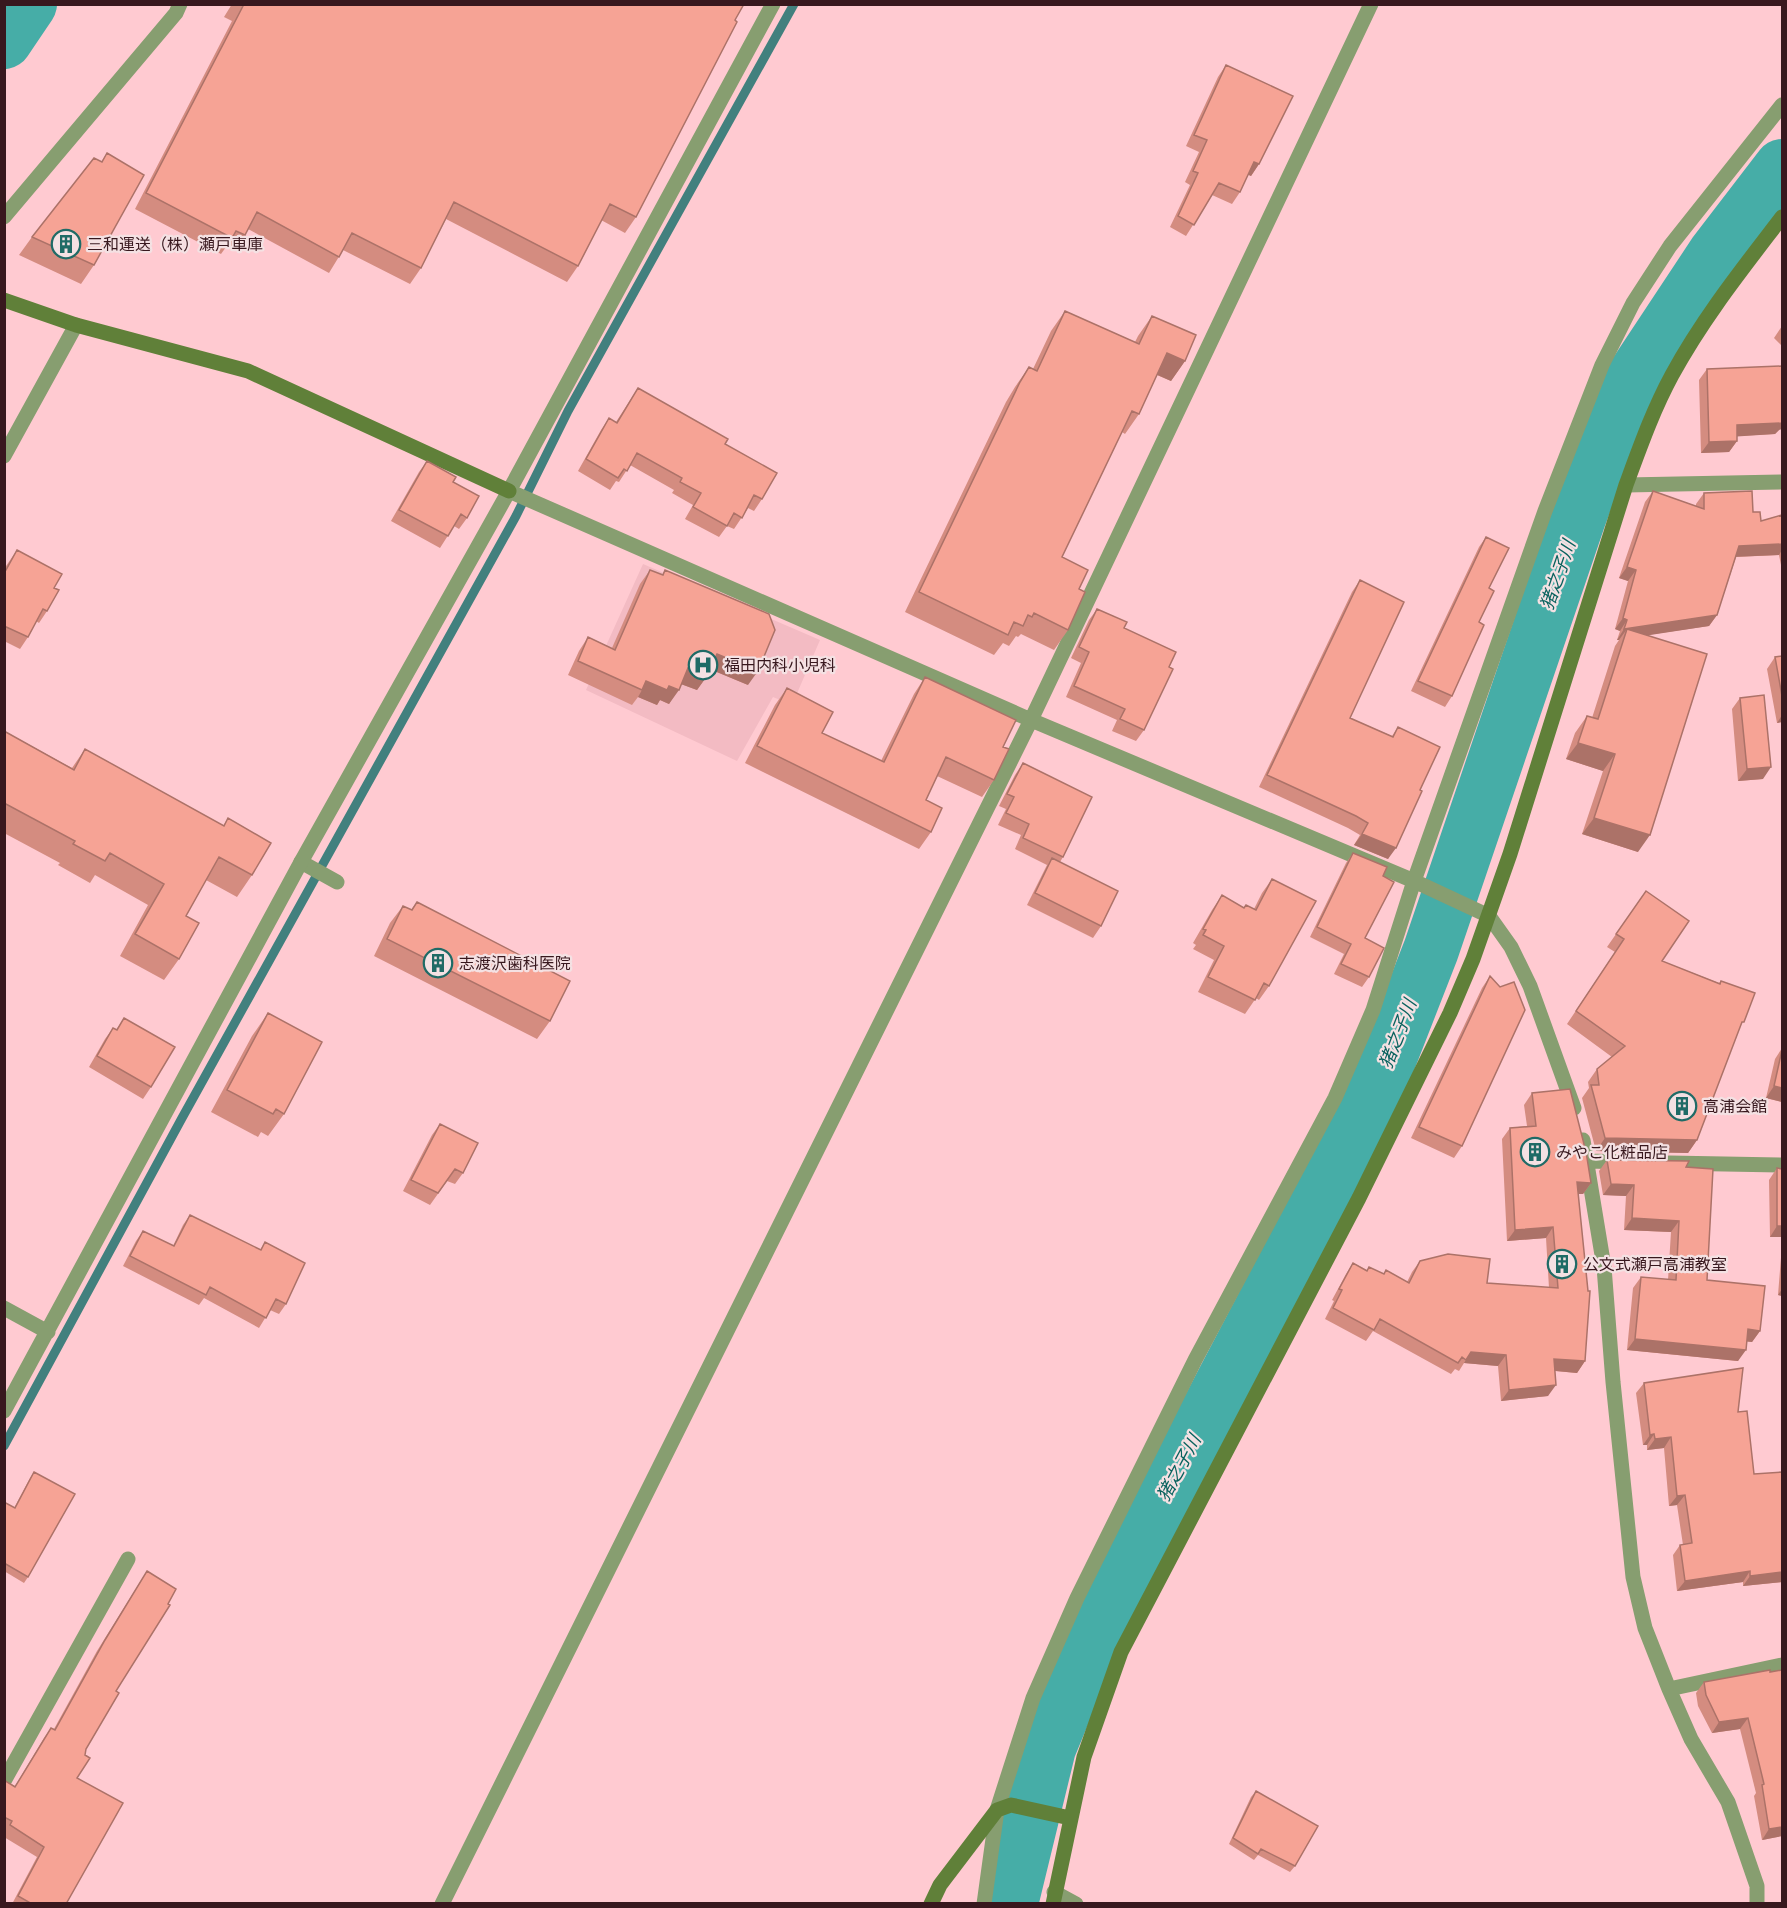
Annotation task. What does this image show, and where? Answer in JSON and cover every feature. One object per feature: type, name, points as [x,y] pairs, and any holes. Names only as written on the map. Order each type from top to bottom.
[{"type":"street","points":[[4,217],[176,13],[180,4]]},
{"type":"street","points":[[4,1411],[306,865],[520,496],[773,4]]},
{"type":"street","points":[[442,1904],[1031,720],[1371,4]]},
{"type":"street","points":[[984,1904],[1004,1808],[1033,1698],[1077,1598],[1195,1360],[1335,1098],[1373,1010],[1419,884],[1549,500],[1602,365],[1633,303],[1670,246],[1782,105]]},
{"type":"street","points":[[1076,1904],[1053,1898],[1062,1816],[1121,1652],[1359,1198],[1450,1013],[1489,916],[1626,484],[1648,426],[1672,375],[1719,300],[1782,217]]},
{"type":"street","points":[[4,300],[75,325],[248,371],[520,496],[1031,720],[1419,884],[1489,916],[1511,947],[1530,986],[1572,1100],[1588,1161],[1604,1267],[1633,1577],[1645,1628],[1691,1739],[1728,1802],[1757,1886],[1757,1904]]},
{"type":"street","points":[[4,456],[75,325]]},
{"type":"street","points":[[1626,484],[1782,482]]},
{"type":"street","points":[[306,865],[337,882]]},
{"type":"street","points":[[1588,1161],[1782,1165]]},
{"type":"street","points":[[4,1308],[48,1332]]},
{"type":"street","points":[[4,1781],[128,1559]]},
{"type":"street","points":[[1670,1689],[1782,1665]]},
{"type":"street","points":[[1004,1808],[1062,1816]]},
{"type":"street","points":[[931,1904],[940,1885],[1004,1808]]},
{"type":"shaded area","name":"福田内科小児科","points":[[643,564],[820,640],[792,705],[773,697],[737,761],[586,690]]},
{"type":"building","points":[[240,4],[744,4],[735,20],[737,22],[636,217],[610,204],[578,266],[454,202],[421,268],[352,233],[339,257],[257,212],[245,235],[236,231],[232,238],[146,193],[243,6]]},
{"type":"building","points":[[1226,65],[1293,96],[1259,164],[1254,162],[1240,192],[1219,183],[1194,225],[1178,216],[1198,173],[1193,171],[1207,140],[1194,135]]},
{"type":"building","points":[[107,153],[144,175],[94,265],[32,237],[94,158],[102,162]]},
{"type":"building","points":[[1065,311],[1139,344],[1152,316],[1196,335],[1185,361],[1167,353],[1139,414],[1132,411],[1062,557],[1088,570],[1079,589],[1085,592],[1068,630],[1034,613],[1032,617],[1028,615],[1023,626],[1014,622],[1008,635],[919,592],[1020,382],[1029,367],[1037,371]]},
{"type":"building","points":[[1782,366],[1782,423],[1737,425],[1737,441],[1709,442],[1707,369]]},
{"type":"building","points":[[638,388],[728,439],[725,444],[777,473],[762,499],[754,495],[742,518],[734,513],[727,526],[693,507],[701,493],[680,482],[682,478],[637,453],[627,471],[624,469],[618,478],[586,459],[609,418],[617,423]]},
{"type":"building","points":[[427,461],[456,477],[453,482],[479,496],[467,518],[461,514],[448,536],[399,510]]},
{"type":"building","points":[[1653,491],[1704,509],[1704,493],[1752,491],[1753,512],[1760,512],[1761,521],[1782,515],[1782,544],[1739,546],[1717,615],[1624,629],[1627,620],[1623,618],[1636,570],[1627,567]]},
{"type":"building","points":[[1486,537],[1509,548],[1489,588],[1494,591],[1479,622],[1484,625],[1452,696],[1418,681]]},
{"type":"building","points":[[17,550],[62,574],[54,588],[59,590],[47,611],[43,609],[28,637],[4,626],[4,570]]},
{"type":"building","points":[[650,570],[663,575],[665,570],[769,614],[775,630],[758,671],[717,654],[707,676],[688,668],[679,690],[669,686],[667,690],[646,681],[642,690],[578,661],[588,637],[615,650]]},
{"type":"building","points":[[1360,580],[1404,602],[1350,718],[1393,737],[1398,727],[1440,747],[1396,848],[1362,834],[1368,823],[1356,816],[1267,775]]},
{"type":"building","points":[[1097,609],[1127,622],[1124,628],[1176,652],[1169,667],[1173,669],[1144,730],[1120,719],[1125,709],[1074,686],[1089,652],[1079,647]]},
{"type":"building","points":[[1627,629],[1707,654],[1650,835],[1594,818],[1615,754],[1578,743],[1587,716],[1598,719]]},
{"type":"building","points":[[1782,656],[1782,696],[1775,657]]},
{"type":"building","points":[[925,677],[1016,720],[1003,747],[1009,749],[994,780],[946,757],[926,800],[942,808],[931,832],[757,746],[787,688],[833,712],[822,733],[884,762]]},
{"type":"building","points":[[1764,695],[1771,767],[1747,769],[1740,698]]},
{"type":"building","points":[[4,731],[74,770],[85,749],[224,826],[228,818],[271,843],[252,875],[219,857],[186,916],[199,923],[179,959],[135,934],[164,884],[110,853],[105,861],[73,844],[75,841],[4,803]]},
{"type":"building","points":[[1023,763],[1092,797],[1063,857],[1023,838],[1029,824],[1006,813],[1014,797],[1007,794]]},
{"type":"building","points":[[1353,853],[1387,867],[1383,876],[1394,882],[1365,938],[1384,948],[1369,977],[1341,964],[1351,944],[1317,927]]},
{"type":"building","points":[[1052,858],[1118,891],[1101,926],[1035,893]]},
{"type":"building","points":[[1272,879],[1316,901],[1269,986],[1264,983],[1255,1000],[1208,977],[1224,946],[1203,935],[1206,930],[1203,929],[1222,895],[1244,908],[1246,905],[1256,910]]},
{"type":"building","points":[[1646,891],[1689,921],[1662,961],[1720,984],[1721,981],[1755,993],[1697,1140],[1605,1138],[1591,1085],[1599,1085],[1597,1069],[1625,1046],[1576,1011],[1624,939],[1616,934]]},
{"type":"building","points":[[417,902],[570,981],[550,1021],[387,939],[403,906],[412,910]]},
{"type":"building","points":[[1490,976],[1500,987],[1514,982],[1525,1010],[1462,1146],[1419,1127]]},
{"type":"building","points":[[268,1013],[322,1042],[284,1114],[276,1109],[273,1114],[227,1090]]},
{"type":"building","points":[[124,1018],[175,1047],[151,1087],[97,1056],[113,1028],[117,1030]]},
{"type":"building","points":[[1782,1050],[1782,1088],[1774,1086]]},
{"type":"building","points":[[1570,1089],[1586,1152],[1591,1183],[1577,1182],[1588,1291],[1590,1291],[1585,1361],[1554,1359],[1556,1385],[1509,1390],[1506,1355],[1471,1352],[1466,1360],[1462,1357],[1458,1363],[1380,1319],[1374,1330],[1333,1308],[1342,1290],[1339,1289],[1353,1263],[1367,1271],[1369,1267],[1384,1274],[1386,1270],[1409,1283],[1420,1261],[1448,1254],[1490,1259],[1487,1283],[1558,1288],[1553,1227],[1515,1230],[1510,1128],[1536,1126],[1532,1093]]},
{"type":"building","points":[[440,1124],[478,1143],[463,1173],[455,1169],[438,1193],[411,1180]]},
{"type":"building","points":[[1607,1160],[1689,1161],[1686,1167],[1713,1169],[1707,1280],[1765,1286],[1760,1331],[1748,1329],[1746,1350],[1635,1339],[1641,1277],[1676,1280],[1679,1221],[1632,1218],[1634,1185],[1611,1184]]},
{"type":"building","points":[[1777,1168],[1782,1169],[1782,1226],[1777,1226]]},
{"type":"building","points":[[190,1215],[261,1250],[265,1242],[305,1263],[286,1304],[276,1299],[266,1318],[210,1287],[206,1295],[130,1256],[143,1231],[174,1246]]},
{"type":"building","points":[[1743,1368],[1738,1412],[1747,1411],[1754,1474],[1782,1472],[1782,1572],[1750,1576],[1750,1571],[1685,1581],[1680,1545],[1692,1543],[1685,1495],[1677,1496],[1671,1437],[1655,1439],[1654,1434],[1650,1435],[1644,1383]]},
{"type":"building","points":[[34,1472],[75,1494],[28,1577],[4,1563],[4,1502],[15,1508]]},
{"type":"building","points":[[147,1571],[176,1589],[168,1604],[170,1605],[116,1691],[119,1693],[86,1749],[85,1755],[90,1758],[77,1778],[123,1803],[66,1904],[32,1904],[18,1896],[44,1847],[10,1825],[12,1821],[4,1817],[4,1780],[15,1787],[51,1728],[55,1730]]},
{"type":"building","points":[[1770,1670],[1770,1672],[1782,1670],[1782,1827],[1769,1829],[1762,1785],[1764,1784],[1748,1718],[1719,1722],[1706,1695],[1704,1682]]},
{"type":"building","points":[[1256,1791],[1318,1826],[1295,1866],[1261,1849],[1258,1854],[1233,1838]]},
{"type":"waterway","points":[[4,41],[29,4]]},
{"type":"waterway","points":[[4,1446],[182,1118],[516,516],[568,411],[794,4]]},
{"type":"waterway","name":"猪之子川","points":[[1010,1904],[1048,1748],[1109,1601],[1376,1091],[1431,950],[1578,518],[1626,389],[1716,253],[1782,167]]},
{"type":"place","name":"三和運送（株）瀬戸車庫","points":[[66,244]]},
{"type":"place","name":"福田内科小児科","points":[[703,665]]},
{"type":"place","name":"志渡沢歯科医院","points":[[438,963]]},
{"type":"place","name":"高浦会館","points":[[1682,1106]]},
{"type":"place","name":"みやこ化粧品店","points":[[1535,1152]]},
{"type":"place","name":"公文式瀬戸高浦教室","points":[[1562,1264]]}]
